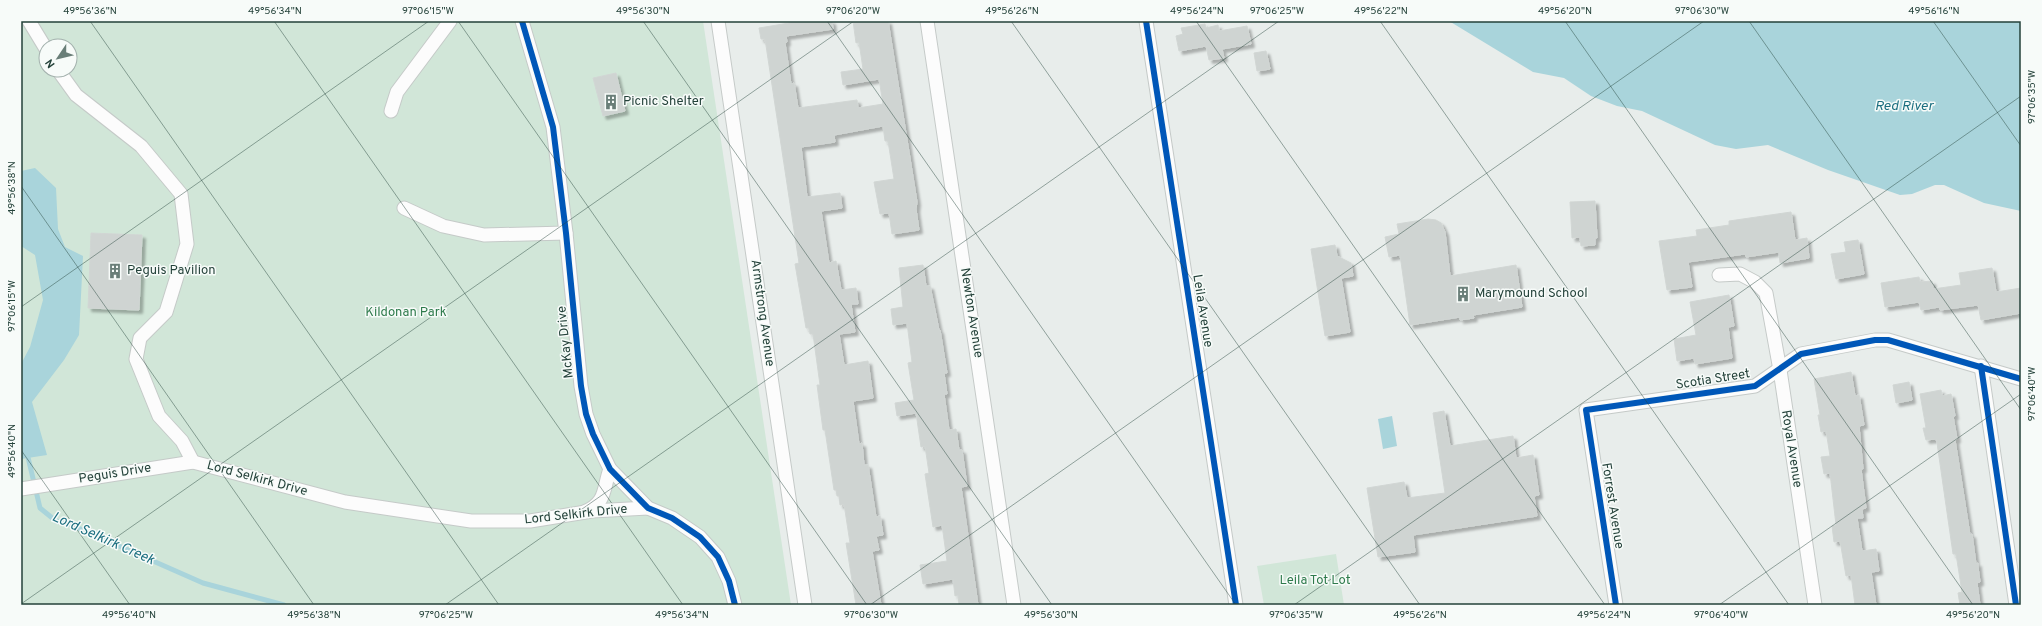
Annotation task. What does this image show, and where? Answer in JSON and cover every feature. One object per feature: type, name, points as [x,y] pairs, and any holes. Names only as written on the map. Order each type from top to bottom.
[{"type":"street","points":[[29,21],[39,38]]},
{"type":"street","points":[[391,111],[397,92],[450,21]]},
{"type":"street","name":"McKay Drive","points":[[522,21],[553,127],[566,233],[581,386],[586,414],[593,434],[610,469],[648,508],[672,518],[700,536],[718,557],[729,581],[735,605]]},
{"type":"street","name":"Armstrong Avenue","points":[[718,21],[805,605]]},
{"type":"street","name":"Newton Avenue","points":[[927,21],[1014,605]]},
{"type":"street","name":"Leila Avenue","points":[[1146,21],[1236,605]]},
{"type":"street","name":"Lord Selkirk Drive","points":[[64,78],[76,95],[141,146],[181,194],[187,244],[166,312],[140,338],[136,359],[159,416],[182,441],[193,462],[344,502],[408,513],[471,521],[530,521],[582,513],[648,508]]},
{"type":"street","points":[[404,208],[443,226],[478,234],[566,233]]},
{"type":"street","name":"Royal Avenue","points":[[1719,276],[1740,274],[1755,282],[1766,293],[1780,370],[1815,605]]},
{"type":"street","name":"Scotia Street","points":[[1586,410],[1755,386],[1801,354],[1875,340],[1888,340],[1981,366],[2021,379]]},
{"type":"street","points":[[1981,366],[2016,605]]},
{"type":"street","name":"Forrest Avenue","points":[[1586,410],[1616,605]]},
{"type":"street","name":"Peguis Drive","points":[[22,489],[193,462]]},
{"type":"street","points":[[582,513],[593,507],[604,495],[610,469]]},
{"type":"green space","name":"Kildonan Park","points":[[21,21],[703,21],[791,605],[21,605]]},
{"type":"green space","name":"Leila Tot Lot","points":[[1336,554],[1344,605],[1264,605],[1257,566]]},
{"type":"water","name":"Red River","points":[[1449,21],[2021,21],[2021,211],[1984,203],[1944,185],[1935,185],[1912,194],[1900,195],[1828,170],[1768,145],[1736,149],[1715,145],[1642,111],[1617,106],[1591,96],[1564,78],[1533,72]]},
{"type":"water","points":[[35,168],[56,188],[58,229],[65,247],[83,256],[79,335],[64,360],[32,402],[47,455],[21,459],[21,364],[30,347],[43,300],[35,255],[21,246],[21,171]]},
{"type":"water","points":[[1392,416],[1397,446],[1383,449],[1378,419]]},
{"type":"building","points":[[801,21],[832,21],[833,29],[786,36],[787,42],[785,43],[791,84],[794,83],[798,108],[857,100],[858,108],[883,104],[879,79],[843,85],[841,72],[863,69],[859,42],[856,43],[853,21],[888,21],[917,202],[916,209],[919,230],[892,234],[889,213],[880,214],[874,182],[894,179],[888,141],[885,141],[883,126],[834,135],[835,142],[801,147],[807,197],[840,193],[842,208],[821,211],[829,263],[836,261],[841,290],[856,288],[858,304],[851,304],[855,332],[839,334],[844,365],[868,361],[873,398],[853,401],[859,444],[862,443],[864,465],[868,465],[876,517],[880,516],[883,535],[876,536],[879,550],[872,551],[881,605],[856,605],[846,543],[850,543],[844,504],[840,505],[839,496],[837,496],[836,490],[834,490],[825,430],[823,430],[817,385],[820,385],[813,334],[810,334],[809,328],[806,328],[795,264],[799,263],[765,39],[761,39],[759,28]]},
{"type":"building","points":[[1205,24],[1206,28],[1218,25],[1219,31],[1247,26],[1251,44],[1222,49],[1224,58],[1209,60],[1206,46],[1179,51],[1176,36],[1183,34],[1181,28]]},
{"type":"building","points":[[1266,51],[1270,69],[1257,71],[1254,53]]},
{"type":"building","name":"Picnic Shelter","points":[[616,73],[625,111],[603,116],[593,78]]},
{"type":"building","points":[[1595,201],[1597,238],[1595,238],[1595,245],[1581,246],[1580,237],[1572,238],[1570,202]]},
{"type":"building","points":[[1791,212],[1795,240],[1807,238],[1809,258],[1780,263],[1779,252],[1746,257],[1745,254],[1688,262],[1692,287],[1667,290],[1659,241],[1697,236],[1696,230],[1729,225],[1729,221]]},
{"type":"building","name":"Marymound School","points":[[1428,219],[1436,220],[1441,223],[1445,232],[1450,276],[1516,265],[1522,307],[1473,315],[1474,318],[1460,320],[1460,317],[1410,325],[1400,255],[1389,257],[1385,237],[1399,234],[1397,224]]},
{"type":"building","name":"Peguis Pavilion","points":[[91,233],[142,235],[139,310],[88,308]]},
{"type":"building","points":[[1858,240],[1864,274],[1836,279],[1831,254],[1846,252],[1844,242]]},
{"type":"building","points":[[1335,245],[1337,256],[1351,263],[1353,276],[1341,278],[1350,332],[1325,336],[1311,249]]},
{"type":"building","points":[[923,265],[926,286],[930,286],[940,330],[947,373],[944,373],[947,394],[944,394],[949,430],[956,429],[959,450],[962,450],[967,486],[961,487],[978,605],[959,605],[958,595],[955,596],[953,579],[923,584],[920,565],[947,561],[942,525],[933,527],[925,474],[929,473],[925,446],[921,447],[916,413],[897,416],[895,403],[914,400],[908,363],[912,362],[907,323],[893,325],[891,309],[903,307],[899,268]]},
{"type":"building","points":[[1992,268],[1996,292],[2021,288],[2021,313],[1981,320],[1978,305],[1940,310],[1939,307],[1921,310],[1919,302],[1885,307],[1881,283],[1919,277],[1920,282],[1932,281],[1933,289],[1961,285],[1959,273]]},
{"type":"building","points":[[1729,295],[1734,326],[1728,327],[1732,358],[1695,364],[1694,358],[1677,361],[1674,339],[1696,335],[1690,302]]},
{"type":"building","points":[[1851,372],[1855,396],[1859,395],[1864,425],[1859,426],[1863,469],[1861,469],[1866,508],[1862,509],[1863,518],[1857,518],[1862,551],[1876,549],[1879,571],[1871,572],[1876,605],[1855,605],[1851,575],[1846,576],[1840,541],[1834,542],[1832,526],[1836,525],[1830,473],[1824,474],[1821,457],[1830,456],[1826,431],[1821,432],[1818,415],[1820,415],[1814,379]]},
{"type":"building","points":[[1909,382],[1912,400],[1896,403],[1893,385]]},
{"type":"building","points":[[1941,390],[1942,396],[1951,394],[1955,416],[1953,416],[1957,439],[1955,440],[1970,535],[1972,534],[1976,564],[1978,563],[1980,582],[1977,583],[1980,605],[1960,605],[1958,593],[1962,592],[1956,554],[1953,554],[1937,443],[1936,439],[1926,440],[1923,428],[1926,428],[1920,394]]},
{"type":"building","points":[[1444,411],[1450,446],[1513,436],[1516,458],[1533,455],[1539,495],[1534,496],[1537,516],[1413,535],[1415,552],[1378,557],[1367,488],[1404,482],[1407,498],[1445,493],[1433,413]]},
{"type":"waterway","name":"Lord Selkirk Creek","points":[[27,453],[40,508],[56,521],[69,524],[203,583],[284,605]]},
{"type":"cycle path","points":[[522,21],[553,127],[566,233],[581,386],[586,414],[593,434],[610,469],[648,508],[672,518],[700,537],[718,557],[729,581],[735,605]]},
{"type":"cycle path","points":[[1146,21],[1236,605]]},
{"type":"cycle path","points":[[1616,605],[1586,410],[1755,386],[1801,354],[1875,340],[1888,340],[2021,379]]},
{"type":"cycle path","points":[[1981,366],[2016,605]]},
{"type":"place","name":"Picnic Shelter","points":[[611,102]]},
{"type":"place","name":"Peguis Pavilion","points":[[115,271]]},
{"type":"place","name":"Marymound School","points":[[1463,294]]}]
